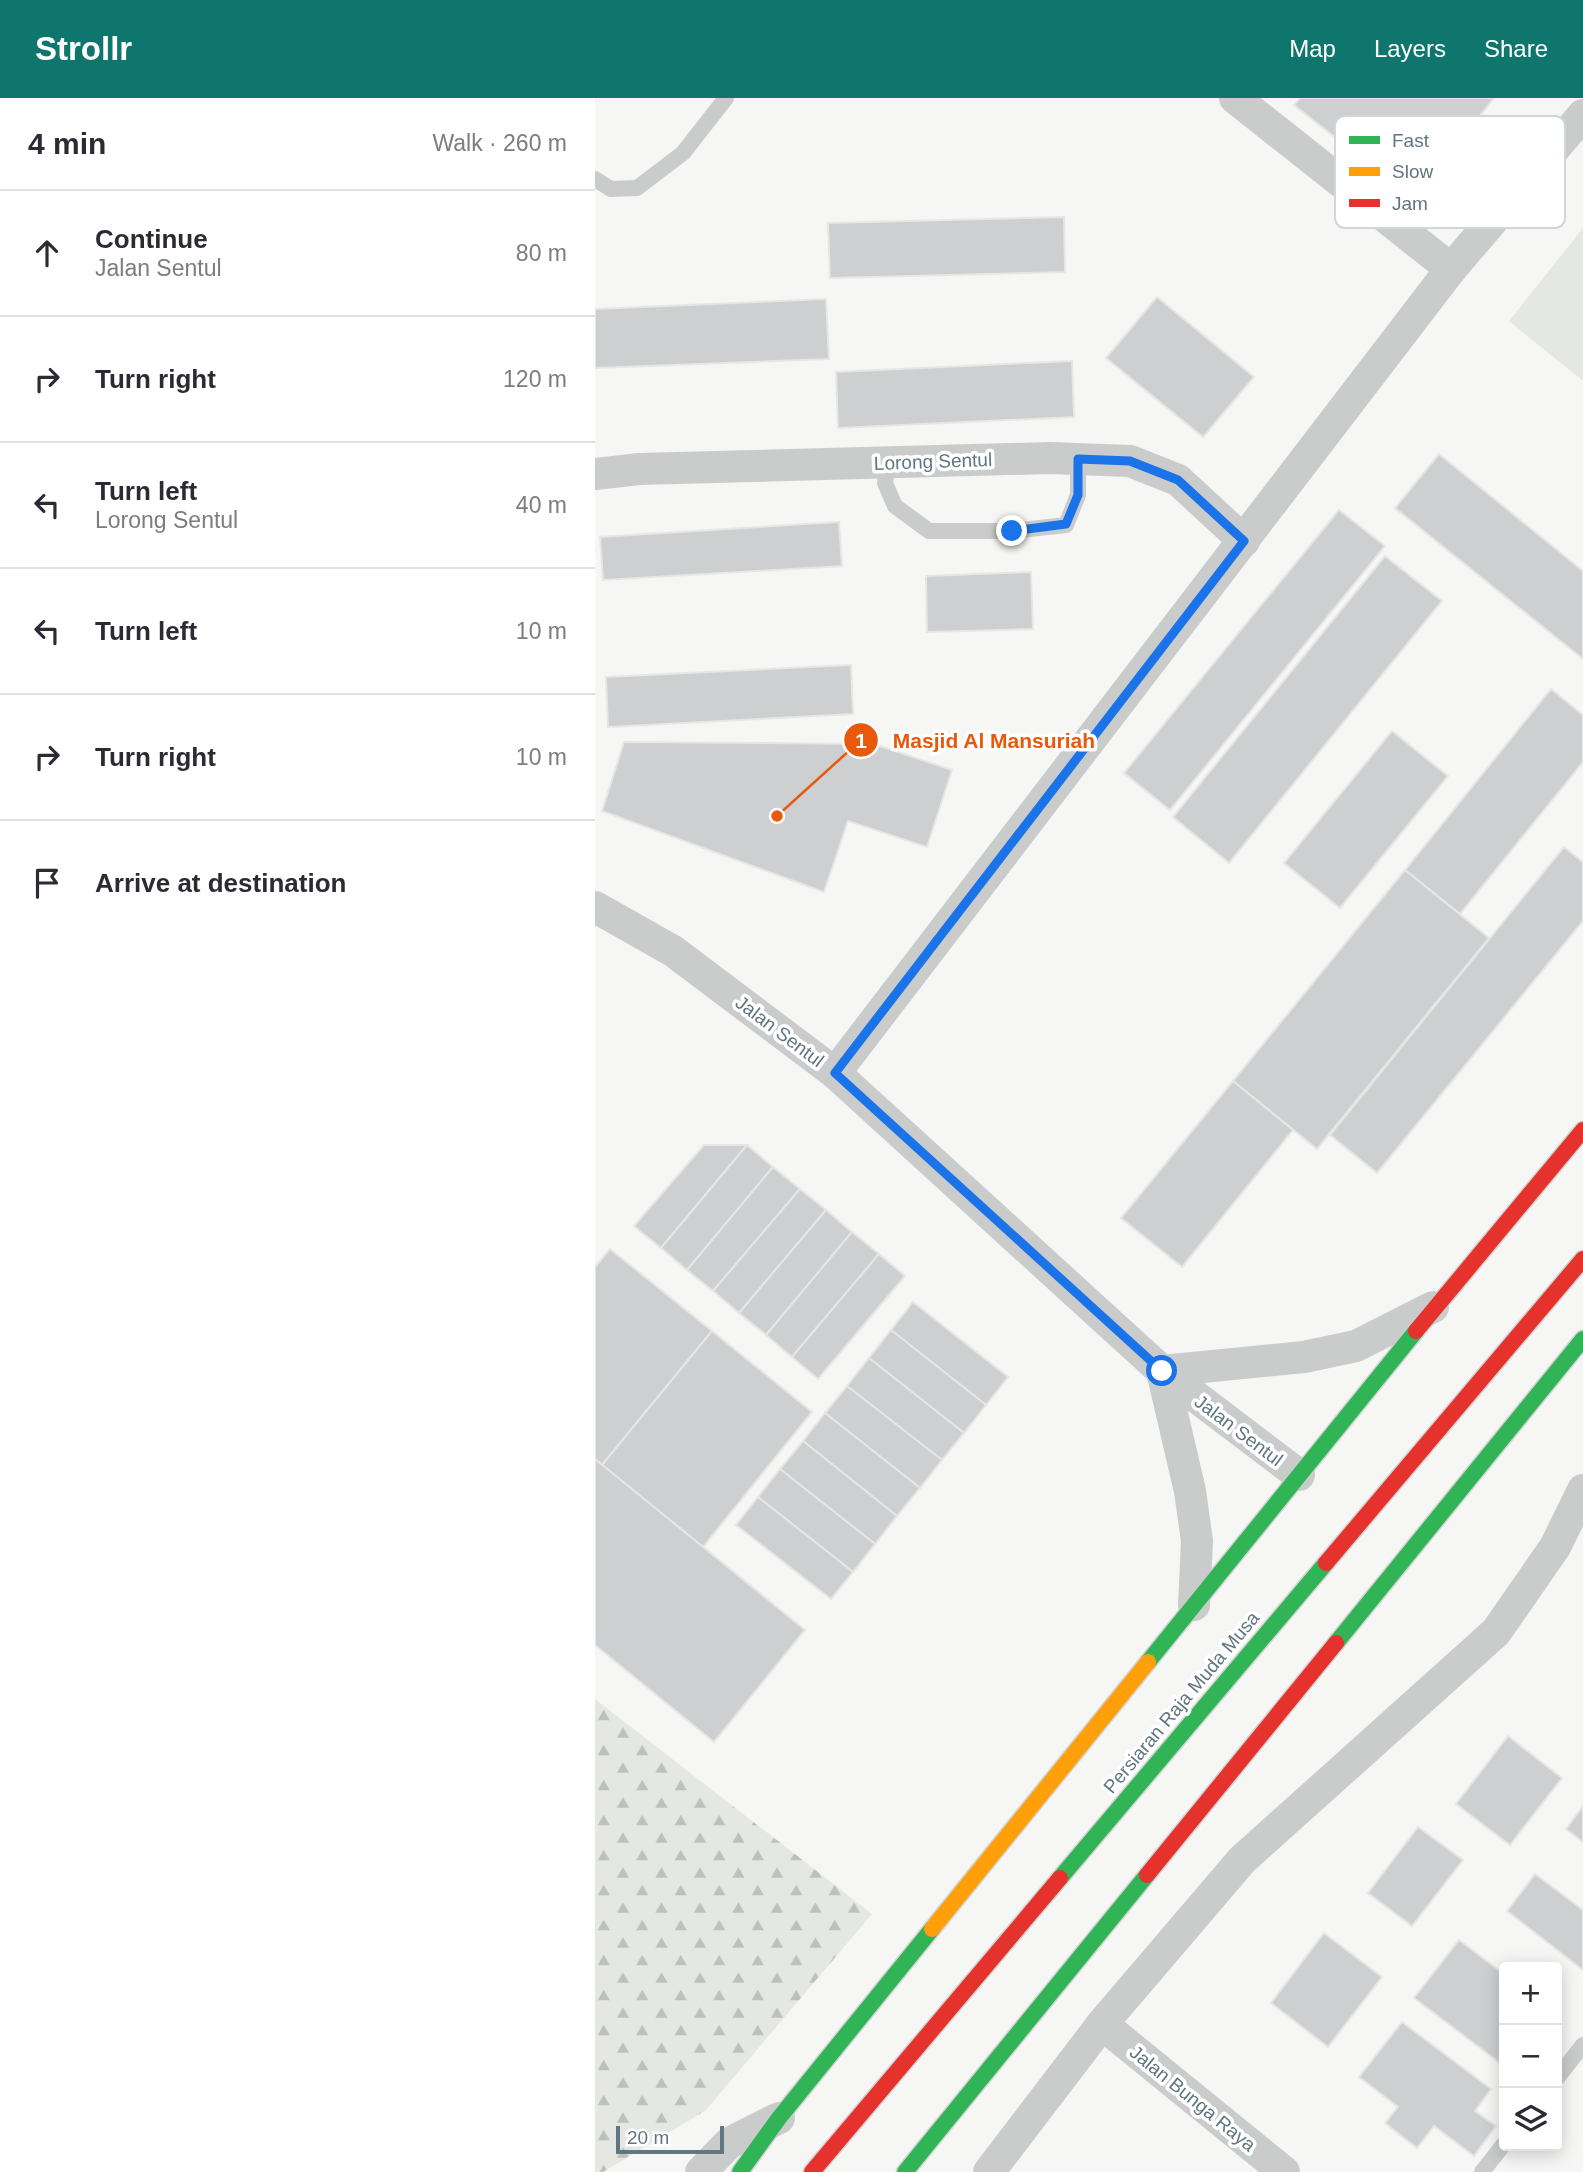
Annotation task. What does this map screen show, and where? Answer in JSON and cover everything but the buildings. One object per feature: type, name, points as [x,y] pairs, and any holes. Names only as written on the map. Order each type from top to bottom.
[{"type":"main road","points":[[740,2172],[779,2118],[1299,1475],[1583,1130]]},
{"type":"main road","name":"Persiaran Raja Muda Musa","points":[[812,2172],[1583,1259]]},
{"type":"main road","points":[[905,2172],[1583,1339]]},
{"type":"street","points":[[1235,98],[1335,178]]},
{"type":"street","points":[[1565,136],[1583,115]]},
{"type":"street","points":[[1398,228],[1451,270]]},
{"type":"street","points":[[835,1073],[1451,270],[1487,228]]},
{"type":"street","name":"Lorong Sentul","points":[[595,474],[639,469],[1078,459],[1130,461],[1178,480],[1244,541]]},
{"type":"street","name":"Jalan Sentul","points":[[595,907],[673,951],[835,1073],[1162,1371],[1299,1475]]},
{"type":"street","points":[[1194,1605],[1197,1541],[1190,1492],[1162,1371],[1304,1357],[1356,1346],[1437,1305]]},
{"type":"street","points":[[989,2172],[1102,2024],[1242,1860],[1496,1632],[1555,1547],[1583,1490]]},
{"type":"street","name":"Jalan Bunga Raya","points":[[1102,2024],[1284,2172]]},
{"type":"street","points":[[674,2172],[779,2118]]},
{"type":"street","points":[[701,2172],[729,2143]]},
{"type":"lane","points":[[595,179],[611,189],[637,188],[683,153],[726,98]]},
{"type":"lane","points":[[888,463],[885,483],[895,506],[929,531],[1012,531],[1066,524],[1078,495],[1078,459]]},
{"type":"lane","points":[[1562,2072],[1583,2045]]},
{"type":"lane","points":[[1482,2172],[1499,2150]]},
{"type":"green space","points":[[1583,228],[1583,381],[1509,321]]},
{"type":"green space","points":[[595,1699],[872,1914],[705,2111],[603,2172],[595,2172]]},
{"type":"traffic: fast","points":[[1148,1662],[1416,1331]]},
{"type":"traffic: fast","points":[[1336,1643],[1583,1339]]},
{"type":"traffic: fast","points":[[1060,1878],[1326,1563]]},
{"type":"traffic: fast","points":[[905,2172],[1147,1875]]},
{"type":"traffic: fast","points":[[740,2172],[779,2118],[932,1929]]},
{"type":"traffic: slow","points":[[932,1929],[1148,1662]]},
{"type":"traffic: jam","points":[[1416,1331],[1583,1130]]},
{"type":"traffic: jam","points":[[1326,1563],[1583,1259]]},
{"type":"traffic: jam","points":[[1147,1875],[1336,1643]]},
{"type":"traffic: jam","points":[[812,2172],[1060,1878]]},
{"type":"place","name":"Masjid Al Mansuriah","points":[[777,816]]},
{"type":"route","points":[[1012,531],[1066,524],[1078,495],[1078,459],[1130,461],[1178,480],[1244,541],[835,1073],[1162,1371]]}]
